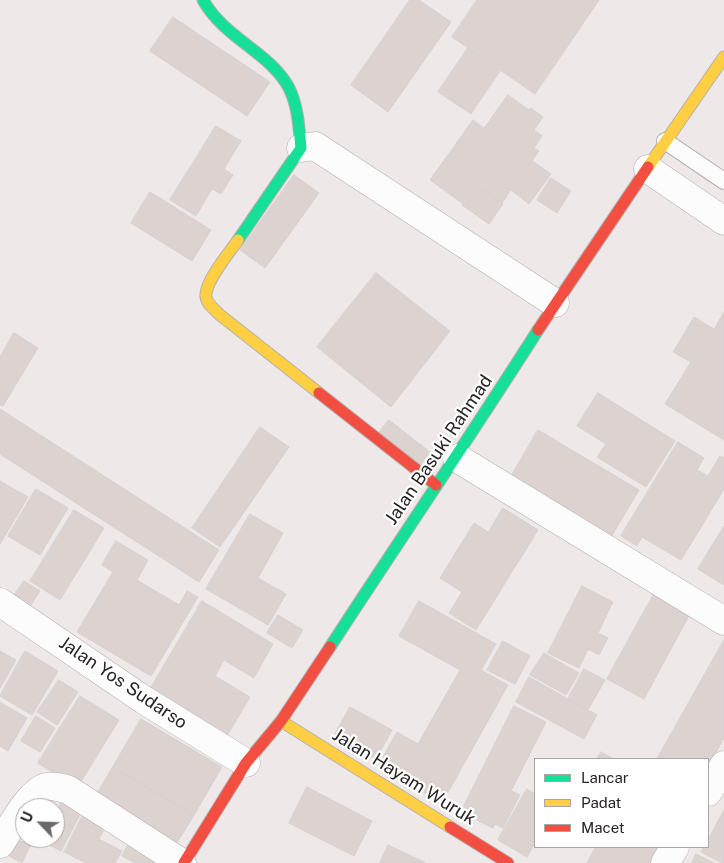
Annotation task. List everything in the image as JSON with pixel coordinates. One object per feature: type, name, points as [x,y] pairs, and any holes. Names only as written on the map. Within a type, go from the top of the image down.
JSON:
[{"type":"main road","points":[[203,0],[213,18],[225,30],[274,69],[286,82],[295,102],[301,148],[210,281],[204,292],[206,300],[220,315],[436,485]]},
{"type":"main road","name":"Jalan Basuki Rahmad","points":[[183,863],[246,763],[281,721],[436,485],[457,458],[555,303],[724,57]]},
{"type":"main road","name":"Jalan Hayam Wuruk","points":[[281,721],[508,863]]},
{"type":"street","points":[[301,148],[315,146],[555,303]]},
{"type":"street","points":[[648,169],[724,220]]},
{"type":"street","points":[[457,458],[724,621]]},
{"type":"street","name":"Jalan Yos Sudarso","points":[[0,602],[144,700],[246,763]]},
{"type":"street","points":[[709,790],[724,765]]},
{"type":"street","points":[[0,844],[27,802],[39,790],[53,786],[66,789],[183,863]]},
{"type":"street","points":[[666,863],[674,848]]},
{"type":"lane","points":[[665,141],[724,181]]},
{"type":"building","points":[[410,0],[419,0],[451,22],[388,112],[351,85]]},
{"type":"building","points":[[477,0],[599,0],[535,94],[452,37]]},
{"type":"building","points":[[173,17],[270,82],[247,116],[150,51]]},
{"type":"building","points":[[468,48],[500,71],[471,114],[438,92]]},
{"type":"building","points":[[508,95],[529,110],[462,203],[430,180],[473,120],[484,128]]},
{"type":"building","points":[[531,108],[543,117],[534,130],[542,136],[534,148],[539,151],[532,161],[551,174],[529,204],[511,190],[502,203],[476,185]]},
{"type":"building","points":[[216,126],[241,141],[224,169],[233,175],[221,194],[212,189],[196,216],[170,200]]},
{"type":"building","points":[[294,175],[319,193],[265,268],[240,250]]},
{"type":"building","points":[[551,178],[571,191],[557,213],[537,200]]},
{"type":"building","points":[[476,185],[503,204],[489,224],[462,205]]},
{"type":"building","points":[[150,192],[211,230],[192,261],[131,223]]},
{"type":"building","points":[[376,273],[450,331],[391,407],[317,347]]},
{"type":"building","points":[[724,312],[724,440],[665,404],[691,362],[673,352],[694,317],[714,329]]},
{"type":"building","points":[[14,333],[38,348],[3,406],[0,405],[0,357]]},
{"type":"building","points":[[598,393],[675,441],[646,487],[597,457],[606,444],[577,426]]},
{"type":"building","points":[[0,409],[219,550],[199,582],[0,454]]},
{"type":"building","points":[[389,420],[430,452],[420,466],[378,434]]},
{"type":"building","points":[[260,427],[289,447],[220,547],[192,528]]},
{"type":"building","points":[[538,430],[639,490],[610,539],[509,480]]},
{"type":"building","points":[[678,442],[704,458],[697,470],[708,476],[720,456],[724,458],[724,489],[681,560],[642,537],[637,546],[621,536]]},
{"type":"building","points":[[0,481],[28,497],[0,544]]},
{"type":"building","points":[[36,489],[68,508],[40,555],[8,536]]},
{"type":"building","points":[[503,508],[538,530],[476,630],[449,613],[462,592],[440,578],[474,523],[488,532]]},
{"type":"building","points":[[74,510],[104,528],[60,600],[30,581]]},
{"type":"building","points":[[250,514],[283,533],[258,578],[286,594],[268,625],[206,589]]},
{"type":"building","points":[[724,526],[724,585],[698,569]]},
{"type":"building","points":[[116,541],[148,560],[137,580],[179,605],[187,591],[198,597],[151,676],[77,632],[113,572],[102,565]]},
{"type":"building","points":[[24,581],[40,591],[29,608],[13,597]]},
{"type":"building","points":[[582,586],[613,602],[598,633],[608,638],[599,655],[588,649],[579,668],[548,653]]},
{"type":"building","points":[[656,590],[692,610],[644,699],[607,679]]},
{"type":"building","points":[[202,601],[273,644],[254,678],[224,660],[215,676],[250,697],[225,739],[148,693]]},
{"type":"building","points":[[419,601],[496,644],[481,670],[508,685],[442,803],[378,766],[397,732],[418,744],[460,670],[399,636]]},
{"type":"building","points":[[278,615],[303,630],[292,648],[267,633]]},
{"type":"building","points":[[724,640],[724,738],[709,765],[709,758],[658,758]]},
{"type":"building","points":[[503,641],[530,656],[515,684],[487,670]]},
{"type":"building","points":[[0,651],[16,660],[0,688]]},
{"type":"building","points":[[25,651],[58,671],[32,715],[0,696]]},
{"type":"building","points":[[544,653],[579,673],[566,695],[530,675]]},
{"type":"building","points":[[584,669],[605,680],[588,710],[568,699]]},
{"type":"building","points":[[529,677],[597,715],[584,739],[516,702]]},
{"type":"building","points":[[59,680],[78,692],[57,725],[37,712]]},
{"type":"building","points":[[80,696],[119,720],[77,788],[38,763]]},
{"type":"building","points":[[0,702],[27,718],[8,751],[0,746]]},
{"type":"building","points":[[514,706],[546,722],[511,791],[520,795],[503,828],[495,824],[493,828],[461,812]]},
{"type":"building","points":[[350,707],[392,730],[376,759],[334,736]]},
{"type":"building","points":[[36,716],[55,728],[40,752],[21,741]]},
{"type":"building","points":[[141,719],[222,767],[194,815],[113,767]]},
{"type":"building","points":[[601,752],[612,758],[598,758]]},
{"type":"building","points":[[113,767],[194,815],[173,849],[93,801]]},
{"type":"building","points":[[307,787],[372,821],[354,856],[289,823]]},
{"type":"building","points":[[527,789],[534,793],[534,845],[527,857],[498,840]]},
{"type":"building","points":[[65,802],[82,811],[65,843]]},
{"type":"building","points":[[86,809],[108,821],[99,839],[122,851],[115,863],[86,863],[64,852]]},
{"type":"building","points":[[724,810],[724,863],[701,852],[703,848],[709,848],[709,838]]},
{"type":"building","points":[[13,837],[15,838],[15,848],[29,848],[22,863],[5,854]]},
{"type":"building","points":[[132,839],[161,863],[135,863],[122,856]]},
{"type":"building","points":[[388,845],[426,863],[380,863]]},
{"type":"building","points":[[595,848],[662,848],[654,863],[587,863]]},
{"type":"building","points":[[696,854],[714,863],[692,863]]},
{"type":"traffic: fast","points":[[203,0],[212,14],[223,25],[260,55],[281,76],[292,95],[298,117],[301,148],[238,240]]},
{"type":"traffic: fast","points":[[330,647],[538,330]]},
{"type":"traffic: slow","points":[[648,167],[724,57]]},
{"type":"traffic: slow","points":[[238,240],[209,283],[206,291],[208,302],[220,315],[319,393]]},
{"type":"traffic: slow","points":[[281,721],[450,827]]},
{"type":"traffic: jam","points":[[538,330],[648,167]]},
{"type":"traffic: jam","points":[[319,393],[436,485]]},
{"type":"traffic: jam","points":[[184,863],[246,763],[281,721],[330,647]]},
{"type":"traffic: jam","points":[[450,827],[508,863]]}]
